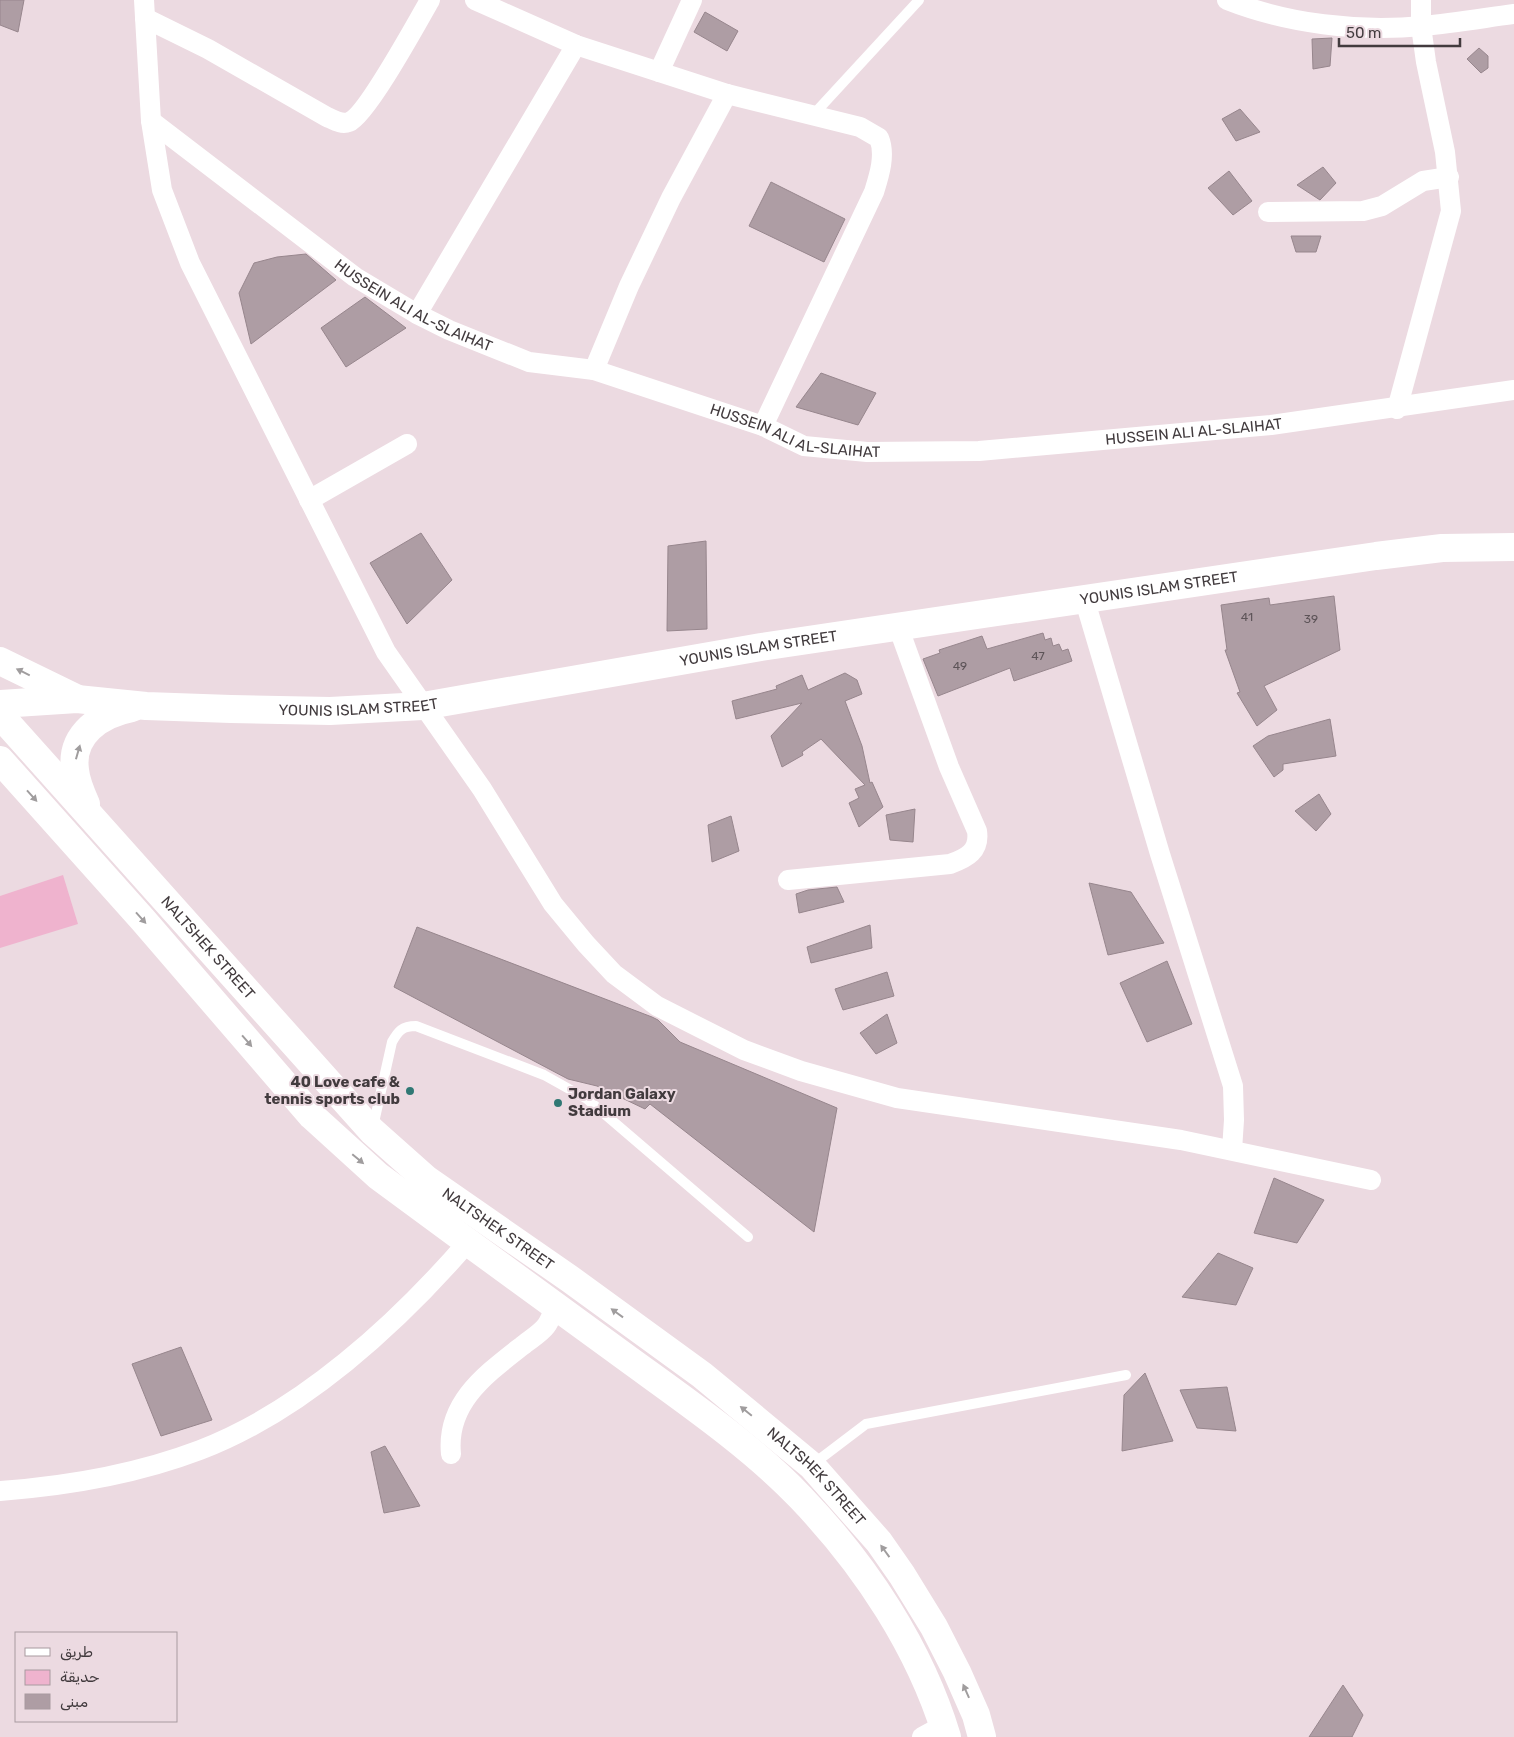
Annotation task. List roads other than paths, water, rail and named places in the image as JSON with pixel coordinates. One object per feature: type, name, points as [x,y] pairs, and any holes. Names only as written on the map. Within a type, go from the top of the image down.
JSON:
[{"type":"main road","name":"YOUNIS ISLAM STREET","points":[[0,704],[77,699],[146,706],[330,710],[423,706],[662,663],[1419,550],[1482,546],[1514,547]]},
{"type":"main road","points":[[0,661],[77,699]]},
{"type":"main road","points":[[90,815],[74,768],[83,735],[102,717],[118,711],[146,706]]},
{"type":"main road","name":"NALTSHEK STREET","points":[[0,716],[372,1130],[426,1179],[570,1279],[702,1375],[812,1466],[878,1542],[902,1575],[934,1627],[957,1672],[976,1715],[982,1737]]},
{"type":"main road","name":"NALTSHEK STREET","points":[[0,760],[143,920],[312,1116],[378,1176],[696,1409],[800,1497],[834,1535],[899,1627],[924,1672],[938,1733]]},
{"type":"street","points":[[144,9],[208,49],[327,117],[345,123],[351,122],[362,109],[396,58],[430,0]]},
{"type":"street","points":[[475,0],[576,45],[728,94],[814,114],[860,127],[876,135],[881,143],[881,163],[877,185],[763,426]]},
{"type":"street","points":[[659,72],[692,0]]},
{"type":"street","points":[[1227,0],[1258,10],[1316,23],[1343,26],[1421,26],[1514,14]]},
{"type":"street","points":[[1397,408],[1449,224],[1451,206],[1449,177],[1430,90],[1421,26],[1421,0]]},
{"type":"street","points":[[144,9],[151,120],[162,190],[190,263],[386,652],[482,789],[553,904],[614,974],[657,1006],[744,1050],[801,1071],[897,1098],[1181,1140],[1371,1180]]},
{"type":"street","points":[[417,314],[576,45]]},
{"type":"street","points":[[594,370],[629,286],[671,198],[728,94]]},
{"type":"street","name":"HUSSEIN ALI AL-SLAIHAT","points":[[151,120],[355,277],[417,314],[449,330],[529,362],[594,370],[763,426],[804,446],[867,452],[939,453],[1271,424],[1397,408],[1514,390]]},
{"type":"street","points":[[1268,212],[1363,211],[1382,206],[1423,181],[1449,177]]},
{"type":"street","points":[[309,500],[407,444]]},
{"type":"street","points":[[1085,601],[1160,854],[1233,1086],[1234,1120],[1232,1150]]},
{"type":"street","points":[[788,880],[950,864],[969,856],[975,849],[978,839],[976,831],[949,766],[899,628]]},
{"type":"street","points":[[0,1491],[52,1487],[133,1470],[200,1450],[242,1431],[283,1408],[323,1380],[426,1290],[468,1242]]},
{"type":"street","points":[[451,1454],[450,1443],[454,1418],[466,1397],[497,1366],[545,1327],[556,1305]]},
{"type":"lane","points":[[814,114],[919,0]]},
{"type":"lane","points":[[372,1130],[392,1042],[398,1031],[405,1026],[416,1026],[544,1075],[587,1099],[748,1237]]},
{"type":"lane","points":[[812,1466],[866,1424],[1126,1375]]},
{"type":"place","name":"40 Love cafe & tennis sports club","points":[[410,1091]]},
{"type":"place","name":"Jordan Galaxy Stadium","points":[[558,1103]]}]
